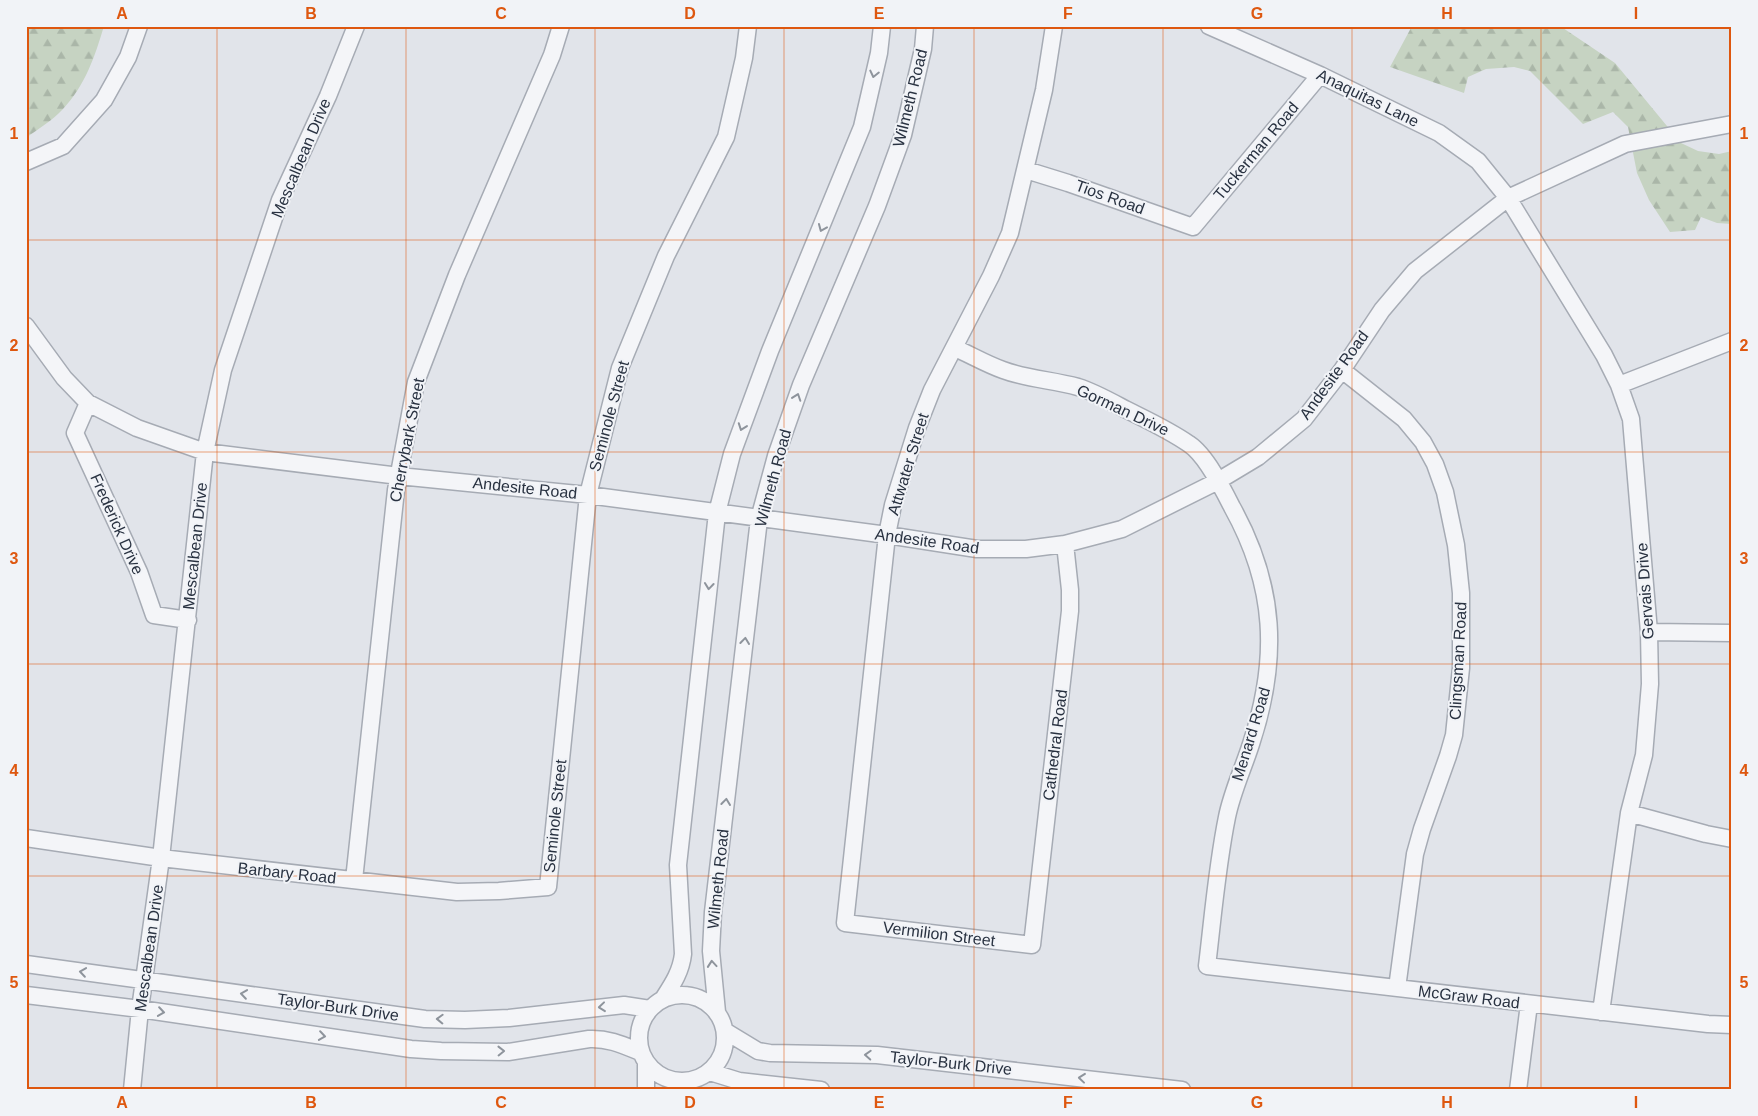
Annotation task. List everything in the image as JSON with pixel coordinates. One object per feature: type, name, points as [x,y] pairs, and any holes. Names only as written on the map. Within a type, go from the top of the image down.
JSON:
[{"type":"street","points":[[26,162],[63,146],[104,100],[128,58],[139,26]]},
{"type":"street","name":"Mescalbean Drive","points":[[132,1090],[140,1009],[161,858],[205,452],[223,370],[280,200],[328,96],[356,26]]},
{"type":"street","name":"Cherrybark Street","points":[[354,880],[399,476],[416,382],[457,275],[552,56],[561,26]]},
{"type":"street","name":"Seminole Street","points":[[548,887],[588,495],[620,368],[666,256],[726,137],[744,58],[748,26]]},
{"type":"street","name":"Wilmeth Road","points":[[656,1004],[677,975],[682,964],[678,865],[717,513],[732,454],[770,351],[862,127],[879,53],[882,26]]},
{"type":"street","name":"Wilmeth Road","points":[[717,1012],[711,951],[713,912],[760,518],[776,456],[801,385],[877,206],[903,135],[923,50],[925,26]]},
{"type":"street","name":"Attwater Street","points":[[845,923],[887,535],[893,505],[917,428],[932,390],[991,276],[1010,233],[1044,90],[1054,26]]},
{"type":"street","name":"Anaquitas Lane","points":[[1209,26],[1320,75],[1439,133],[1478,160],[1508,198]]},
{"type":"street","name":"Tuckerman Road","points":[[1193,227],[1320,75]]},
{"type":"street","name":"Andesite Road","points":[[26,326],[64,378],[88,403],[137,428],[205,452],[399,476],[588,495],[977,549],[1026,549],[1065,544],[1122,529],[1218,480],[1258,457],[1304,419],[1342,370],[1382,310],[1415,272],[1508,198],[1625,144],[1732,124]]},
{"type":"street","name":"Tios Road","points":[[1026,170],[1193,227]]},
{"type":"street","name":"Gervais Drive","points":[[1508,198],[1604,355],[1619,385],[1630,419],[1649,632],[1650,684],[1644,755],[1629,813],[1601,1012]]},
{"type":"street","points":[[1619,385],[1732,340]]},
{"type":"street","name":"Gorman Drive","points":[[955,348],[1003,370],[1078,387],[1123,408],[1170,432],[1192,446],[1218,480]]},
{"type":"street","name":"Clingsman Road","points":[[1342,370],[1404,419],[1423,442],[1435,464],[1445,492],[1456,545],[1461,593],[1461,668],[1454,735],[1415,854],[1397,988]]},
{"type":"street","name":"Frederick Drive","points":[[88,403],[75,434],[139,572],[154,615],[188,620]]},
{"type":"street","name":"Menard Road","points":[[1207,966],[1227,815],[1264,700],[1270,655],[1268,607],[1262,579],[1252,548],[1241,523],[1218,480]]},
{"type":"street","name":"Cathedral Road","points":[[1032,945],[1070,611],[1070,590],[1065,544]]},
{"type":"street","points":[[1649,632],[1732,633]]},
{"type":"street","points":[[1629,813],[1706,834],[1732,839]]},
{"type":"street","name":"Barbary Road","points":[[26,838],[161,858],[457,892],[548,887]]},
{"type":"street","name":"Vermilion Street","points":[[845,923],[1032,945]]},
{"type":"street","name":"Taylor-Burk Drive","points":[[26,964],[425,1019],[509,1018],[624,1004],[656,1004]]},
{"type":"street","name":"McGraw Road","points":[[1207,966],[1529,1004],[1732,1025]]},
{"type":"street","name":"Taylor-Burk Drive","points":[[26,995],[140,1009],[411,1049],[508,1052],[589,1038],[601,1038],[611,1040],[643,1057]]},
{"type":"street","points":[[646,1090],[643,1057],[638,1040],[640,1029],[644,1018],[656,1004],[674,996],[686,995],[698,998],[708,1004],[717,1012],[725,1031],[723,1053],[718,1064],[699,1080]]},
{"type":"street","points":[[1518,1090],[1529,1004]]},
{"type":"street","name":"Taylor-Burk Drive","points":[[725,1031],[758,1051],[770,1053],[878,1055],[1182,1090]]},
{"type":"street","points":[[643,1057],[656,1073],[668,1080],[682,1082],[699,1080],[739,1081],[821,1090]]},
{"type":"green space","points":[[26,26],[104,26],[93,59],[83,81],[71,100],[50,121],[26,138]]},
{"type":"green space","points":[[1412,26],[1560,26],[1615,63],[1681,143],[1698,151],[1719,154],[1732,151],[1732,224],[1717,223],[1701,217],[1695,230],[1670,232],[1649,200],[1637,173],[1628,127],[1613,112],[1583,124],[1530,71],[1514,67],[1486,69],[1468,77],[1464,93],[1390,67]]}]
